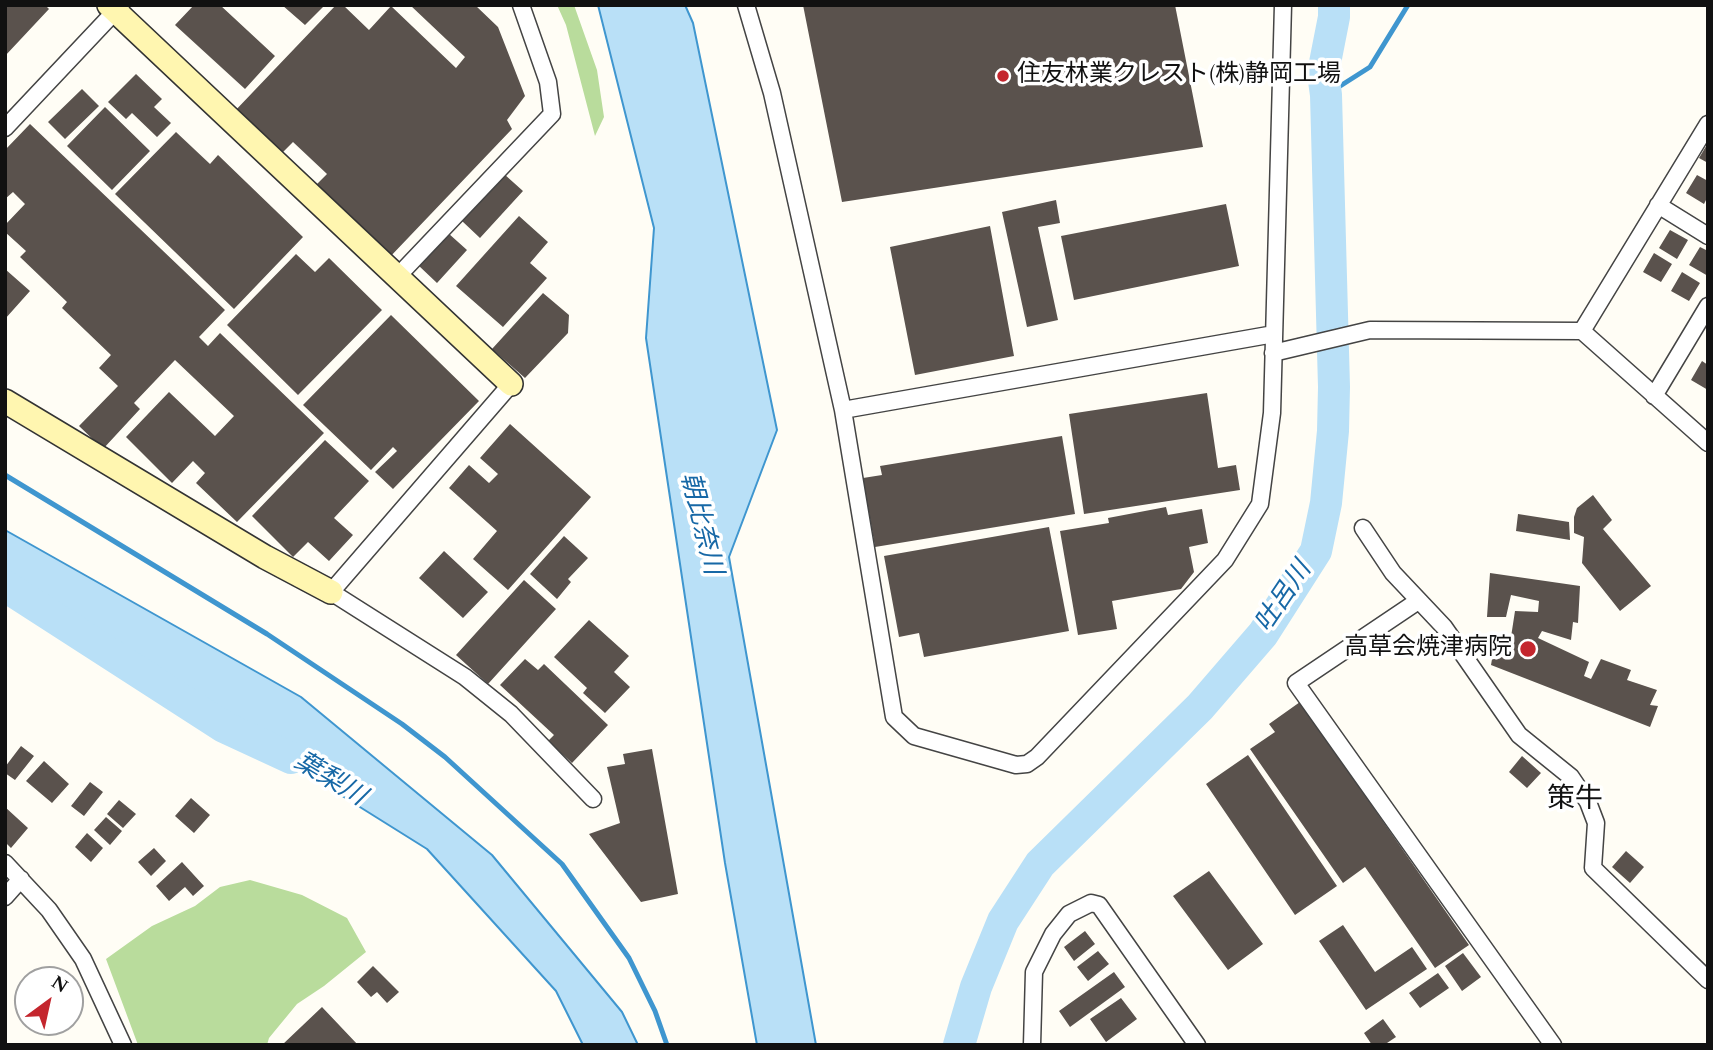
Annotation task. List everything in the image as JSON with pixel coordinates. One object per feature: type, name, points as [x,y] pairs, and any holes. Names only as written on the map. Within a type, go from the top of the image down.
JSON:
[{"type":"street","points":[[397,277],[552,114],[548,82],[521,5]]},
{"type":"street","points":[[746,5],[772,93],[844,410],[894,717],[914,736],[1016,765],[1027,764],[1037,757],[1225,560],[1259,504],[1272,413],[1283,5]]},
{"type":"street","points":[[5,128],[115,7],[510,384],[331,592]]},
{"type":"street","points":[[1583,331],[1708,124]]},
{"type":"street","points":[[1658,205],[1708,236]]},
{"type":"street","points":[[1654,396],[1708,306]]},
{"type":"street","points":[[1273,354],[1370,330],[1583,331],[1708,443]]},
{"type":"street","points":[[844,410],[1274,334]]},
{"type":"street","points":[[5,401],[265,557],[331,592],[465,677],[511,714],[593,799]]},
{"type":"street","points":[[1363,528],[1393,573],[1444,626],[1519,735],[1571,777],[1596,823],[1593,868],[1708,980]]},
{"type":"street","points":[[1418,601],[1296,683],[1553,1045]]},
{"type":"street","points":[[5,863],[49,910],[83,959],[122,1045]]},
{"type":"street","points":[[5,897],[21,879]]},
{"type":"street","points":[[1032,1045],[1034,972],[1053,934],[1069,914],[1091,903],[1099,905],[1197,1045]]},
{"type":"green space","points":[[557,5],[574,5],[597,70],[604,117],[595,136],[566,25]]},
{"type":"green space","points":[[250,880],[302,895],[347,918],[366,952],[297,1004],[269,1038],[267,1045],[138,1045],[106,959],[152,926],[195,906],[220,887]]},
{"type":"water","name":"朝比奈川","points":[[598,5],[685,5],[693,23],[777,430],[729,557],[816,1045],[757,1045],[725,863],[646,338],[654,228]]},
{"type":"water","points":[[5,530],[301,697],[492,855],[622,1012],[638,1045],[583,1045],[556,991],[427,849],[5,585]]},
{"type":"building","points":[[5,5],[45,5],[49,9],[5,56]]},
{"type":"building","points":[[194,5],[220,5],[275,56],[245,89],[175,25]]},
{"type":"building","points":[[282,5],[325,5],[305,25]]},
{"type":"building","points":[[336,5],[343,5],[369,30],[391,6],[456,68],[465,57],[410,5],[475,5],[498,27],[525,96],[507,120],[512,129],[388,259],[313,188],[327,174],[293,142],[278,157],[232,114]]},
{"type":"building","name":"住友林業クレスト(株)静岡工場","points":[[803,5],[1175,5],[1203,147],[842,202]]},
{"type":"building","points":[[136,74],[162,99],[154,107],[171,123],[157,137],[132,113],[126,119],[108,102]]},
{"type":"building","points":[[82,89],[99,106],[65,139],[48,122]]},
{"type":"building","points":[[105,107],[150,151],[112,190],[67,146]]},
{"type":"building","points":[[30,124],[225,310],[199,337],[208,346],[220,333],[324,433],[237,522],[196,483],[205,473],[193,461],[172,483],[126,437],[169,392],[215,436],[234,416],[175,360],[134,403],[140,409],[103,449],[79,426],[118,386],[99,368],[111,355],[62,308],[67,302],[20,257],[26,251],[5,232],[5,225],[25,204],[13,192],[5,199],[5,150]]},
{"type":"building","points":[[176,132],[210,164],[218,155],[303,237],[234,309],[115,194]]},
{"type":"building","points":[[1708,143],[1708,163],[1699,158]]},
{"type":"building","points":[[504,174],[523,191],[480,238],[462,221]]},
{"type":"building","points":[[1697,175],[1708,181],[1708,196],[1704,204],[1686,193]]},
{"type":"building","points":[[1056,200],[1060,223],[1038,227],[1058,320],[1027,327],[1002,212]]},
{"type":"building","points":[[1226,204],[1239,266],[1074,300],[1061,236]]},
{"type":"building","points":[[519,216],[548,242],[530,263],[547,278],[503,327],[456,286]]},
{"type":"building","points":[[990,226],[1014,356],[915,375],[890,247]]},
{"type":"building","points":[[1670,230],[1688,240],[1677,259],[1659,248]]},
{"type":"building","points":[[448,233],[467,250],[437,283],[418,265]]},
{"type":"building","points":[[1700,247],[1708,251],[1708,276],[1689,265]]},
{"type":"building","points":[[1654,253],[1672,264],[1661,282],[1643,272]]},
{"type":"building","points":[[296,254],[315,272],[329,258],[382,310],[298,395],[227,325]]},
{"type":"building","points":[[5,269],[30,291],[5,319]]},
{"type":"building","points":[[1682,272],[1700,283],[1689,301],[1671,291]]},
{"type":"building","points":[[543,293],[569,315],[568,333],[525,378],[492,349]]},
{"type":"building","points":[[391,315],[479,401],[393,489],[375,472],[397,451],[393,447],[371,470],[303,405]]},
{"type":"building","points":[[1702,361],[1708,365],[1708,390],[1691,380]]},
{"type":"building","points":[[1207,393],[1218,468],[1236,465],[1240,490],[1084,514],[1069,414]]},
{"type":"building","points":[[510,424],[591,497],[508,590],[473,559],[497,531],[449,488],[469,465],[489,483],[498,474],[480,458]]},
{"type":"building","points":[[1062,436],[1075,514],[875,547],[863,478],[882,475],[880,466]]},
{"type":"building","points":[[325,440],[369,481],[334,518],[353,535],[329,561],[308,542],[293,557],[252,516]]},
{"type":"building","points":[[1593,495],[1612,520],[1603,529],[1651,586],[1620,611],[1582,563],[1584,537],[1574,533],[1577,508]]},
{"type":"building","points":[[1166,507],[1168,515],[1202,509],[1208,543],[1189,547],[1194,572],[1181,589],[1112,601],[1117,629],[1078,635],[1060,531],[1109,523],[1108,518]]},
{"type":"building","points":[[1518,514],[1569,522],[1570,540],[1516,531]]},
{"type":"building","points":[[1049,527],[1069,631],[924,657],[919,633],[899,637],[884,556]]},
{"type":"building","points":[[564,536],[588,558],[568,579],[571,582],[557,599],[530,574]]},
{"type":"building","points":[[444,551],[488,592],[463,618],[419,578]]},
{"type":"building","name":"高草会焼津病院","points":[[1490,573],[1580,586],[1578,623],[1573,622],[1571,640],[1542,631],[1538,638],[1589,662],[1584,676],[1591,679],[1601,659],[1631,670],[1627,680],[1657,690],[1650,705],[1658,706],[1650,727],[1491,665],[1496,636],[1511,637],[1515,611],[1538,612],[1539,601],[1511,595],[1506,617],[1487,617]]},
{"type":"building","points":[[524,580],[556,609],[488,684],[456,655]]},
{"type":"building","points":[[589,620],[629,656],[614,672],[630,687],[605,713],[583,693],[587,688],[554,657]]},
{"type":"building","points":[[525,659],[538,670],[544,664],[608,725],[572,763],[548,741],[554,735],[500,685]]},
{"type":"building","points":[[1300,702],[1469,945],[1435,968],[1365,867],[1343,883],[1250,749],[1275,732],[1269,724]]},
{"type":"building","points":[[21,746],[34,756],[15,780],[5,773],[5,767]]},
{"type":"building","points":[[652,749],[678,894],[641,902],[589,834],[620,823],[607,767],[625,764],[623,754]]},
{"type":"building","points":[[1248,755],[1337,886],[1295,915],[1206,784]]},
{"type":"building","points":[[1522,756],[1541,773],[1527,788],[1509,772]]},
{"type":"building","points":[[44,761],[69,784],[52,803],[26,781]]},
{"type":"building","points":[[90,782],[103,792],[84,816],[71,806]]},
{"type":"building","points":[[191,798],[210,815],[194,833],[175,816]]},
{"type":"building","points":[[119,800],[136,814],[123,828],[107,814]]},
{"type":"building","points":[[5,807],[28,828],[11,848],[5,842]]},
{"type":"building","points":[[106,817],[122,831],[110,845],[94,830]]},
{"type":"building","points":[[87,833],[103,848],[91,862],[75,847]]},
{"type":"building","points":[[154,848],[166,861],[151,876],[138,862]]},
{"type":"building","points":[[1626,851],[1644,867],[1630,883],[1612,867]]},
{"type":"building","points":[[182,862],[204,886],[193,896],[185,887],[169,901],[156,886]]},
{"type":"building","points":[[1209,871],[1263,944],[1228,970],[1173,896]]},
{"type":"building","points":[[1343,925],[1375,972],[1412,947],[1427,969],[1366,1010],[1319,941]]},
{"type":"building","points":[[1085,931],[1095,944],[1074,961],[1064,947]]},
{"type":"building","points":[[1098,951],[1109,964],[1088,981],[1077,967]]},
{"type":"building","points":[[1463,953],[1481,977],[1462,991],[1445,966]]},
{"type":"building","points":[[373,966],[399,992],[387,1003],[377,992],[371,997],[357,982]]},
{"type":"building","points":[[1114,972],[1125,987],[1070,1027],[1059,1011]]},
{"type":"building","points":[[1438,973],[1449,988],[1420,1008],[1409,993]]},
{"type":"building","points":[[1121,998],[1137,1019],[1106,1042],[1090,1019]]},
{"type":"building","points":[[322,1007],[358,1045],[282,1045]]},
{"type":"building","points":[[1383,1019],[1396,1037],[1384,1045],[1372,1045],[1364,1033]]},
{"type":"waterway","name":"吐呂川","points":[[959,1045],[976,987],[1003,921],[1040,864],[1200,707],[1263,634],[1316,551],[1326,503],[1333,431],[1326,95],[1323,73],[1334,5]]},
{"type":"waterway","points":[[1334,17],[1343,5]]},
{"type":"waterway","points":[[1326,95],[1370,67],[1408,5]]},
{"type":"waterway","points":[[5,475],[267,634],[402,724],[445,757],[562,864],[629,958],[655,1011],[667,1045]]},
{"type":"waterway","name":"葉梨川","points":[[5,586],[224,727],[291,758]]},
{"type":"place","name":"住友林業クレスト(株)静岡工場","points":[[1003,76]]},
{"type":"place","name":"高草会焼津病院","points":[[1528,649]]},
{"type":"district","name":"策牛","points":[[1575,802]]}]
